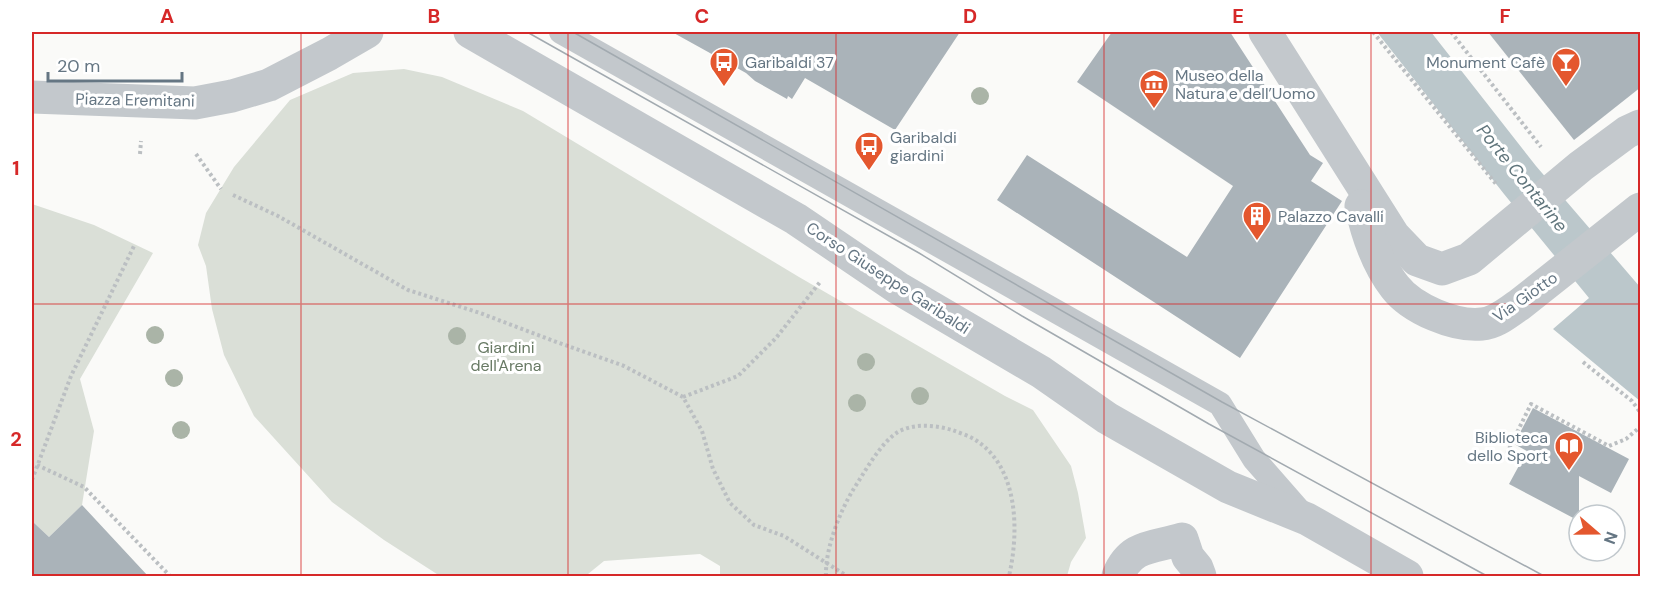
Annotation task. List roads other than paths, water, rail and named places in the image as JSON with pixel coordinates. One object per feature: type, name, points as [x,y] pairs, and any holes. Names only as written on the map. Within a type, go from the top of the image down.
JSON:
[{"type":"street","name":"Piazza Eremitani","points":[[32,97],[204,102],[269,85],[367,32]]},
{"type":"street","name":"Corso Giuseppe Garibaldi","points":[[470,32],[796,219],[898,288],[1041,372],[1107,418],[1228,487],[1307,519],[1407,576]]},
{"type":"street","points":[[1265,32],[1394,236],[1417,260],[1442,269],[1469,259],[1572,174],[1628,132],[1641,126]]},
{"type":"street","name":"Via Giotto","points":[[1354,175],[1364,219],[1379,261],[1396,289],[1423,310],[1453,322],[1483,324],[1500,318],[1629,219]]},
{"type":"street","points":[[1118,576],[1124,562],[1135,552],[1148,546],[1163,545],[1182,539],[1188,557],[1200,576]]},
{"type":"lane","name":"Corso Giuseppe Garibaldi","points":[[561,32],[1220,404],[1254,459],[1307,519]]},
{"type":"water","name":"Porte Contarine","points":[[1377,32],[1431,32],[1536,166],[1640,287],[1640,401],[1553,329],[1589,298]]},
{"type":"tram line","points":[[527,32],[919,253],[1022,316],[1209,424],[1487,576]]},
{"type":"tram line","points":[[573,32],[1222,402],[1544,576]]},
{"type":"place","name":"Garibaldi 37","points":[[724,88]]},
{"type":"place","name":"Monument Cafè","points":[[1566,88]]},
{"type":"place","name":"Museo della Natura e dell’Uomo","points":[[1154,110]]},
{"type":"place","name":"Garibaldi giardini","points":[[869,172]]},
{"type":"place","name":"Palazzo Cavalli","points":[[1257,242]]},
{"type":"place","name":"Biblioteca dello Sport","points":[[1569,472]]},
{"type":"park label","name":"Giardini dell'Arena","points":[[506,356]]}]
